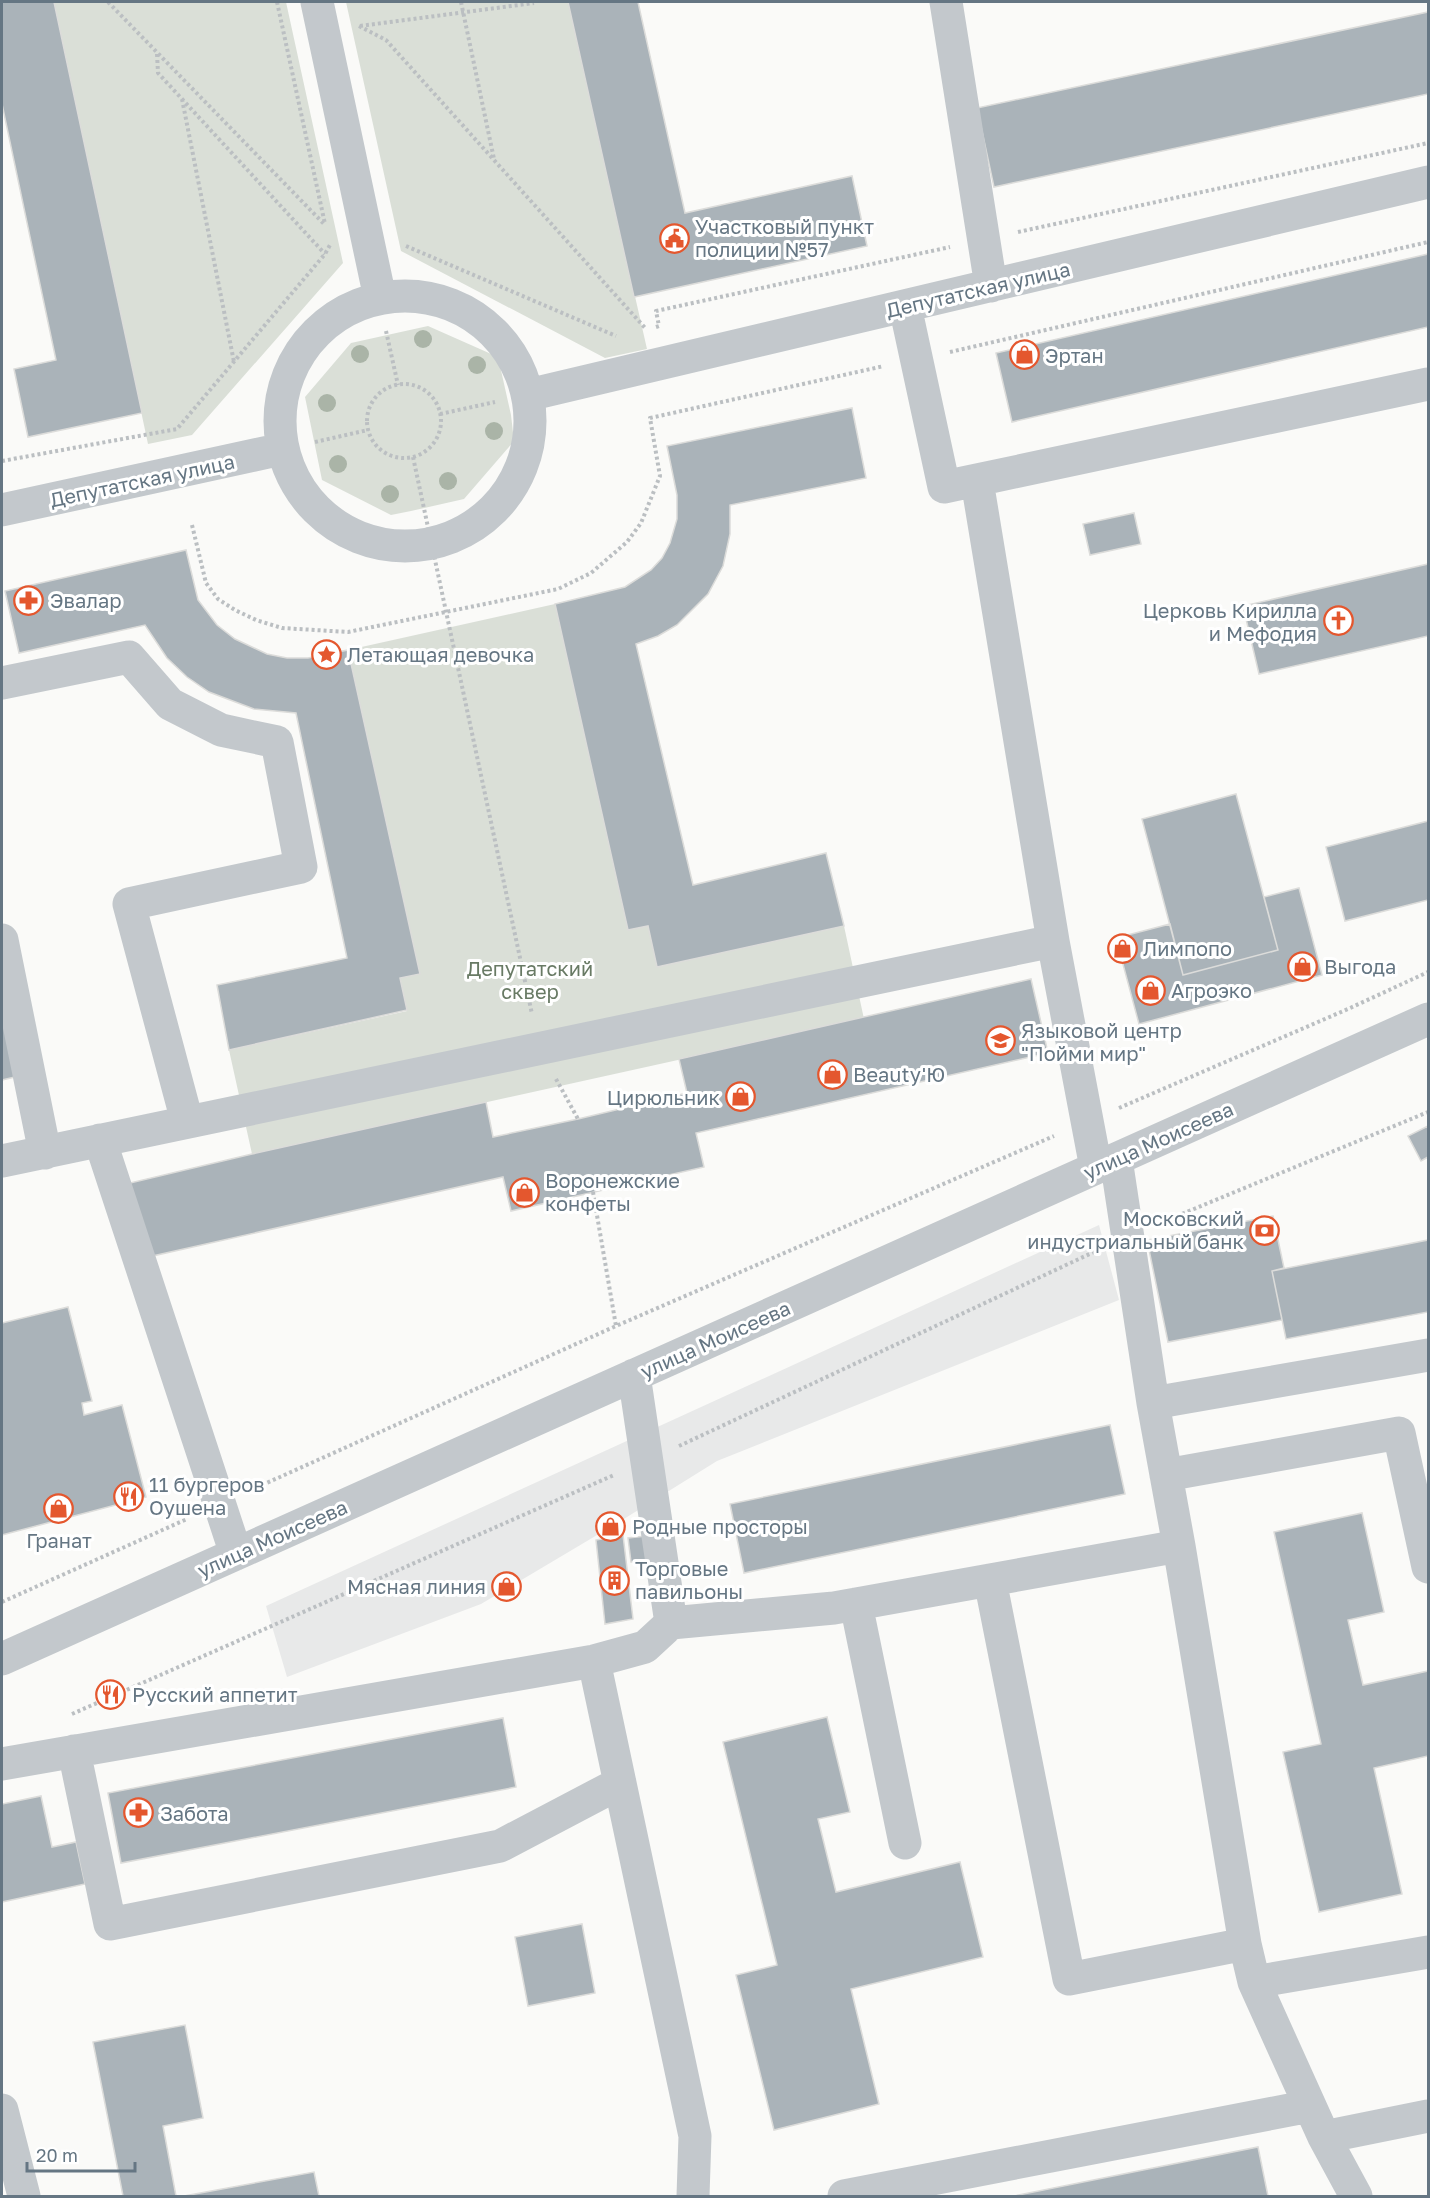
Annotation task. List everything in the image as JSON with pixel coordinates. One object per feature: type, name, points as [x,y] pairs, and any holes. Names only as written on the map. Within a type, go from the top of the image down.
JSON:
[{"type":"street","points":[[317,2],[380,298]]},
{"type":"street","points":[[946,2],[990,286]]},
{"type":"street","name":"Депутатская улица","points":[[513,398],[1428,182]]},
{"type":"street","points":[[418,296],[456,307],[489,328],[514,358],[513,398],[530,434],[520,471],[499,504],[469,529],[432,544],[395,546],[357,537],[324,517],[299,489],[282,449],[279,413],[288,373],[309,339],[341,313],[380,298],[418,296]]},
{"type":"street","points":[[906,306],[944,488],[1428,384]]},
{"type":"street","name":"Депутатская улица","points":[[2,510],[282,449]]},
{"type":"street","points":[[977,481],[1053,941],[1088,1122],[1106,1164],[1128,1236],[1153,1403],[1245,1944],[1254,1982],[1324,2137],[1356,2196]]},
{"type":"street","points":[[2,682],[129,657],[170,704],[220,730],[277,742],[301,867],[129,904],[187,1121]]},
{"type":"street","points":[[2,940],[45,1153]]},
{"type":"street","points":[[2,1161],[1053,941]]},
{"type":"street","name":"улица Моисеева","points":[[2,1659],[1428,1019]]},
{"type":"street","points":[[100,1140],[236,1554]]},
{"type":"street","points":[[1153,1403],[1428,1355]]},
{"type":"street","points":[[634,1375],[671,1623]]},
{"type":"street","points":[[1166,1475],[1399,1433],[1428,1567]]},
{"type":"street","points":[[2,1764],[594,1661],[645,1647],[671,1623],[834,1608],[1179,1546]]},
{"type":"street","points":[[990,1580],[1069,1979],[1245,1944]]},
{"type":"street","points":[[856,1604],[905,1843]]},
{"type":"street","points":[[594,1661],[695,2136],[693,2196]]},
{"type":"street","points":[[74,1751],[110,1924],[500,1846],[620,1783]]},
{"type":"street","points":[[1254,1982],[1428,1952]]},
{"type":"street","points":[[844,2196],[1310,2106]]},
{"type":"street","points":[[2,2110],[24,2196]]},
{"type":"street","points":[[1324,2137],[1428,2116]]},
{"type":"path","points":[[108,2],[326,225],[277,2]]},
{"type":"path","points":[[461,2],[494,161]]},
{"type":"path","points":[[359,26],[534,3]]},
{"type":"path","points":[[357,18],[362,38]]},
{"type":"path","points":[[359,26],[386,40],[646,329]]},
{"type":"path","points":[[157,53],[158,73],[325,254]]},
{"type":"path","points":[[182,99],[234,362]]},
{"type":"path","points":[[635,332],[659,326],[656,311],[1428,143]]},
{"type":"path","points":[[404,235],[406,247],[614,336],[625,334]]},
{"type":"path","points":[[2,460],[177,429],[330,248],[328,236]]},
{"type":"path","points":[[192,525],[206,583],[218,598],[235,610],[256,620],[282,628],[348,632],[558,589],[591,573],[627,542],[641,523],[660,476],[650,417],[917,359],[1428,242]]},
{"type":"path","points":[[387,335],[398,385]]},
{"type":"path","points":[[398,385],[409,385],[429,395],[440,414],[438,436],[423,452],[413,457],[402,458],[380,450],[368,430],[369,410],[373,401],[380,393],[398,385]]},
{"type":"path","points":[[440,414],[513,398]]},
{"type":"path","points":[[315,442],[368,430]]},
{"type":"path","points":[[413,457],[524,981]]},
{"type":"path","points":[[2,1602],[616,1326],[1348,1009],[1428,972]]},
{"type":"path","points":[[67,1716],[647,1461],[1128,1236],[1428,1112]]},
{"type":"path","points":[[593,1192],[616,1326]]},
{"type":"shaded area","points":[[1099,1225],[1119,1300],[717,1461],[481,1604],[287,1677],[266,1606]]},
{"type":"green space","points":[[54,2],[286,2],[343,263],[192,435],[148,444]]},
{"type":"green space","points":[[346,2],[568,2],[647,349],[605,358],[401,251]]},
{"type":"green space","points":[[428,326],[498,357],[511,415],[514,441],[464,499],[391,515],[322,480],[305,397],[351,343]]},
{"type":"green space","name":"Депутатский сквер","points":[[555,604],[628,930],[648,926],[657,967],[844,926],[864,1019],[252,1154],[229,1050],[407,1011],[400,978],[420,974],[348,650]]},
{"type":"building","points":[[2,2],[54,2],[142,413],[28,437],[14,369],[56,360],[2,104]]},
{"type":"building","points":[[568,2],[638,2],[685,213],[852,176],[867,246],[634,297]]},
{"type":"building","points":[[1428,12],[1428,94],[994,187],[977,108]]},
{"type":"building","points":[[1428,254],[1428,327],[1012,422],[996,353]]},
{"type":"building","points":[[852,408],[866,478],[730,505],[730,534],[723,566],[708,594],[677,625],[658,636],[636,644],[693,885],[826,853],[844,926],[657,967],[648,926],[628,930],[555,604],[625,587],[651,570],[662,558],[670,543],[677,519],[677,495],[667,446]]},
{"type":"building","points":[[1134,513],[1141,544],[1090,555],[1083,524]]},
{"type":"building","points":[[186,550],[198,600],[217,625],[235,639],[267,654],[287,658],[308,658],[348,650],[420,974],[400,978],[407,1010],[229,1050],[217,985],[347,958],[296,713],[254,709],[209,692],[187,677],[167,658],[145,625],[19,653],[5,591]]},
{"type":"building","name":"Церковь Кирилла и Мефодия","points":[[1428,564],[1428,636],[1259,674],[1243,606]]},
{"type":"building","points":[[1236,794],[1278,950],[1183,975],[1142,819]]},
{"type":"building","points":[[1428,821],[1428,900],[1345,921],[1326,847]]},
{"type":"building","points":[[1299,888],[1322,975],[1139,1024],[1116,938],[1170,924],[1183,975],[1278,950],[1264,897]]},
{"type":"building","points":[[1031,979],[1048,1053],[696,1133],[704,1167],[511,1211],[503,1177],[148,1257],[130,1183],[486,1102],[493,1137],[578,1119],[687,1093],[679,1059]]},
{"type":"building","points":[[2,1003],[32,1073],[2,1080]]},
{"type":"building","points":[[1428,1126],[1428,1157],[1421,1161],[1408,1136]]},
{"type":"building","points":[[1273,1216],[1284,1268],[1272,1271],[1282,1320],[1168,1342],[1147,1240]]},
{"type":"building","points":[[1428,1240],[1428,1312],[1286,1339],[1272,1271]]},
{"type":"building","points":[[68,1307],[92,1401],[82,1403],[84,1415],[122,1405],[146,1497],[2,1535],[2,1323]]},
{"type":"building","points":[[1110,1425],[1125,1494],[744,1573],[730,1504]]},
{"type":"building","points":[[1362,1513],[1384,1612],[1348,1620],[1363,1685],[1428,1671],[1428,1756],[1374,1768],[1402,1894],[1319,1912],[1283,1752],[1321,1744],[1274,1532]]},
{"type":"building","name":"Торговые павильоны","points":[[623,1535],[633,1619],[605,1624],[596,1540]]},
{"type":"building","points":[[646,1536],[648,1561],[631,1562],[628,1538]]},
{"type":"building","points":[[827,1717],[850,1812],[818,1819],[836,1892],[960,1862],[983,1957],[851,1989],[879,2104],[774,2130],[736,1975],[777,1965],[723,1742]]},
{"type":"building","points":[[503,1718],[516,1787],[121,1863],[108,1793]]},
{"type":"building","points":[[41,1796],[52,1847],[76,1842],[85,1884],[2,1902],[2,1804]]},
{"type":"building","points":[[582,1924],[595,1993],[528,2006],[515,1937]]},
{"type":"building","points":[[185,2025],[203,2118],[163,2126],[176,2196],[123,2196],[93,2042]]},
{"type":"building","points":[[1258,2147],[1268,2196],[1014,2196]]},
{"type":"building","points":[[314,2172],[319,2196],[184,2196]]},
{"type":"place","name":"Участковый пункт полиции №57","points":[[674,238]]},
{"type":"place","name":"Эртан","points":[[1024,355]]},
{"type":"place","name":"Эвалар","points":[[29,600]]},
{"type":"place","name":"Церковь Кирилла и Мефодия","points":[[1338,621]]},
{"type":"place","name":"Летающая девочка","points":[[326,654]]},
{"type":"place","name":"Лимпопо","points":[[1122,948]]},
{"type":"place","name":"Выгода","points":[[1303,966]]},
{"type":"place","name":"Агроэко","points":[[1150,990]]},
{"type":"place","name":"Языковой центр \"Пойми мир\"","points":[[1000,1041]]},
{"type":"place","name":"Beauty'Ю","points":[[832,1074]]},
{"type":"place","name":"Цирюльник","points":[[741,1097]]},
{"type":"place","name":"Воронежские конфеты","points":[[524,1192]]},
{"type":"place","name":"Московский индустриальный банк","points":[[1265,1230]]},
{"type":"place","name":"11 бургеров Оушена","points":[[128,1496]]},
{"type":"place","name":"Гранат","points":[[59,1509]]},
{"type":"place","name":"Родные просторы","points":[[611,1526]]},
{"type":"place","name":"Торговые павильоны","points":[[614,1580]]},
{"type":"place","name":"Мясная линия","points":[[507,1586]]},
{"type":"place","name":"Русский аппетит","points":[[111,1694]]},
{"type":"place","name":"Забота","points":[[139,1813]]}]
